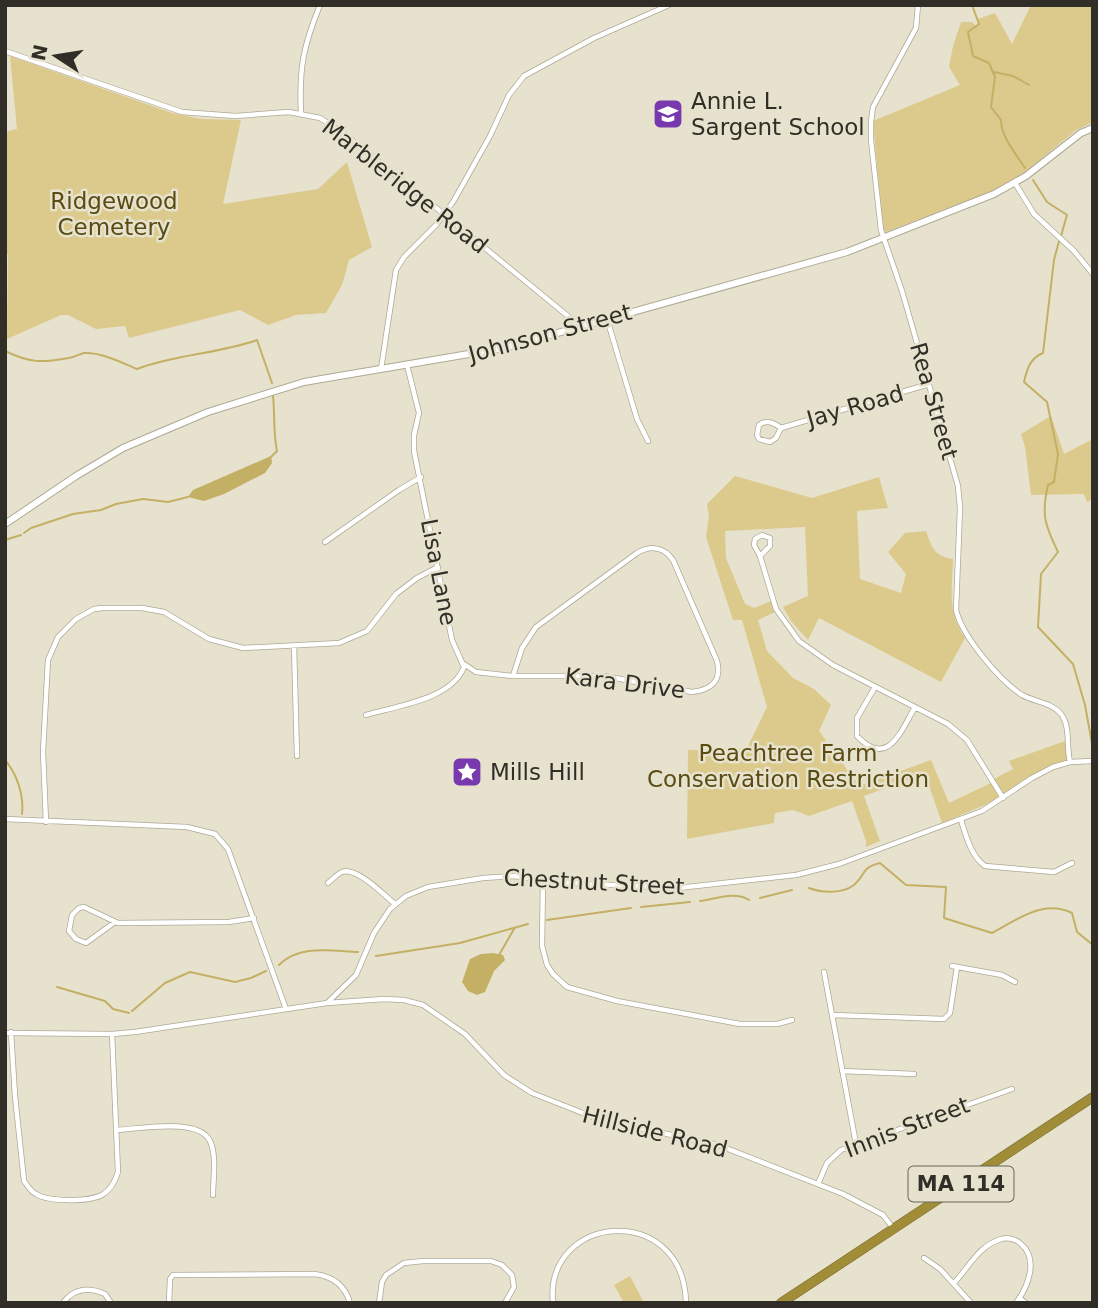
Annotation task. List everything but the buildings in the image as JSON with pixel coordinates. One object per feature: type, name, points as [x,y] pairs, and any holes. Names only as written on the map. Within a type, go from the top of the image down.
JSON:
[{"type":"highway","name":"MA 114","points":[[781,1303],[1093,1097]]},
{"type":"street","points":[[301,113],[300,69],[320,5]]},
{"type":"street","points":[[381,369],[396,270],[404,257],[444,214],[472,168],[509,95],[524,76],[594,38],[669,5]]},
{"type":"street","name":"Rea Street","points":[[918,5],[916,29],[877,99],[871,117],[871,140],[883,238],[902,290],[953,466],[959,498],[956,605],[958,620],[1002,677],[1023,695],[1046,703],[1061,714],[1066,724],[1070,762]]},
{"type":"street","name":"Marbleridge Road","points":[[5,51],[182,112],[227,116],[301,113],[329,122],[580,327]]},
{"type":"street","name":"Johnson Street","points":[[5,524],[76,476],[148,436],[284,386],[490,351],[837,255],[974,203],[1015,183],[1081,133],[1093,128]]},
{"type":"street","points":[[1015,183],[1034,214],[1083,260],[1093,274]]},
{"type":"street","points":[[607,319],[637,419],[648,442]]},
{"type":"street","name":"Lisa Lane","points":[[407,365],[419,412],[413,441],[452,640],[464,664]]},
{"type":"street","name":"Jay Road","points":[[781,428],[776,438],[770,442],[757,435],[759,425],[763,422],[781,428],[929,384]]},
{"type":"street","points":[[325,542],[421,477]]},
{"type":"street","points":[[760,556],[770,546],[770,538],[762,535],[755,539],[754,545],[760,556],[776,610],[799,641],[833,665],[948,724],[967,740],[1003,798]]},
{"type":"street","name":"Kara Drive","points":[[464,664],[476,672],[513,676],[604,676],[692,692],[704,691],[712,686],[719,673],[717,661],[673,560],[668,553],[649,548],[608,573],[536,627],[522,648],[513,676]]},
{"type":"street","points":[[46,822],[43,752],[48,660],[58,637],[76,619],[93,609],[142,608],[164,612],[209,639],[227,645],[253,649],[339,643],[362,635],[374,624],[396,594],[438,567]]},
{"type":"street","points":[[293,646],[297,756]]},
{"type":"street","points":[[366,715],[410,703],[449,688],[458,679],[464,664]]},
{"type":"street","points":[[875,687],[857,718],[857,736],[865,744],[875,749],[894,744],[915,707]]},
{"type":"street","name":"Chestnut Street","points":[[327,1003],[359,971],[378,926],[395,904],[414,892],[447,883],[503,876],[570,883],[678,888],[784,877],[839,864],[961,820],[982,811],[1032,778],[1070,762],[1093,761]]},
{"type":"street","points":[[5,819],[187,827],[215,834],[228,849],[286,1009]]},
{"type":"street","points":[[961,820],[971,847],[985,866],[1054,872],[1072,863]]},
{"type":"street","points":[[328,883],[342,872],[351,872],[363,878],[395,904]]},
{"type":"street","points":[[543,879],[542,946],[552,975],[567,987],[617,1001],[740,1024],[769,1024],[792,1020]]},
{"type":"street","points":[[115,922],[86,943],[76,939],[69,931],[72,915],[82,908],[90,909],[115,922],[229,922],[254,918]]},
{"type":"street","points":[[832,1015],[944,1019],[950,1013],[955,967],[1002,975],[1016,982]]},
{"type":"street","points":[[824,972],[856,1144]]},
{"type":"street","points":[[346,985],[350,1001]]},
{"type":"street","name":"Hillside Road","points":[[327,1003],[394,999],[423,1005],[465,1034],[504,1075],[552,1102],[615,1124],[706,1141],[872,1208],[883,1215],[893,1229]]},
{"type":"street","points":[[112,1034],[118,1172],[114,1183],[106,1192],[92,1198],[47,1198],[32,1192],[22,1174],[8,1033],[112,1034],[327,1003]]},
{"type":"street","points":[[842,1071],[914,1074]]},
{"type":"street","name":"Innis Street","points":[[818,1184],[830,1158],[841,1150],[1012,1089]]},
{"type":"street","points":[[117,1130],[186,1126],[201,1131],[209,1139],[212,1149],[213,1195]]},
{"type":"street","points":[[552,1303],[555,1275],[567,1254],[588,1237],[612,1230],[638,1233],[670,1254],[684,1278],[686,1303]]},
{"type":"street","points":[[954,1283],[970,1260],[984,1248],[1002,1239],[1014,1240],[1024,1247],[1031,1259],[1029,1274],[1018,1300],[1026,1303]]},
{"type":"street","points":[[924,1258],[940,1269],[971,1303]]},
{"type":"street","points":[[379,1303],[382,1282],[386,1275],[404,1263],[476,1259],[498,1263],[512,1275],[514,1287],[505,1303]]},
{"type":"street","points":[[169,1303],[170,1279],[173,1275],[314,1274],[333,1279],[346,1292],[350,1303]]},
{"type":"street","points":[[63,1303],[75,1292],[92,1289],[105,1294],[111,1303]]},
{"type":"green space","points":[[1031,5],[1093,5],[1093,122],[1075,131],[1019,177],[992,191],[886,232],[883,228],[873,121],[960,85],[949,67],[961,22],[972,22],[977,27],[978,19],[995,13],[1012,44]]},
{"type":"green space","name":"Ridgewood Cemetery","points":[[10,56],[172,113],[201,119],[241,120],[223,204],[318,189],[347,162],[372,247],[349,260],[342,285],[326,313],[296,315],[268,325],[240,310],[129,338],[125,326],[96,329],[68,315],[61,315],[7,339],[5,132],[17,129]]},
{"type":"green space","points":[[1051,416],[1064,454],[1093,439],[1093,499],[1087,502],[1084,494],[1031,495],[1021,434]]},
{"type":"green space","name":"Peachtree Farm Conservation Restriction","points":[[735,476],[812,498],[879,477],[888,508],[857,511],[860,579],[901,593],[906,574],[888,552],[905,533],[926,531],[935,550],[942,556],[953,559],[953,610],[965,638],[941,682],[819,618],[808,640],[791,621],[783,607],[808,596],[805,527],[725,531],[726,558],[745,604],[754,608],[771,601],[775,612],[758,620],[767,651],[793,678],[814,689],[831,705],[819,731],[859,786],[931,760],[949,803],[991,783],[1001,798],[942,823],[925,774],[864,796],[880,841],[866,847],[852,801],[809,816],[793,810],[775,813],[774,823],[687,839],[688,750],[747,748],[767,707],[742,620],[733,620],[706,537],[709,516],[707,504]]},
{"type":"green space","name":"Peachtree Farm Conservation Restriction","points":[[1068,740],[1070,762],[1053,768],[1003,798],[992,780],[1013,769],[1009,761]]},
{"type":"green space","points":[[630,1276],[643,1301],[624,1303],[614,1285]]},
{"type":"shaded area","points":[[271,456],[272,463],[265,473],[224,494],[204,501],[188,497],[193,490]]},
{"type":"shaded area","points":[[493,953],[503,955],[505,960],[494,971],[485,992],[477,995],[468,991],[462,982],[470,959]]},
{"type":"waterway","points":[[972,5],[979,24],[968,32],[973,56],[989,63],[995,77],[991,107],[1001,120],[1006,139],[1025,168]]},
{"type":"waterway","points":[[994,72],[1013,76],[1029,85]]},
{"type":"waterway","points":[[1033,180],[1047,202],[1067,215],[1061,236]]},
{"type":"waterway","points":[[1059,241],[1054,260],[1043,353],[1032,361],[1024,382],[1047,402],[1058,454],[1054,482],[1048,485],[1045,504],[1047,527],[1058,552],[1041,574],[1038,627],[1073,664],[1085,705],[1093,749]]},
{"type":"waterway","points":[[5,351],[29,360],[43,361],[91,353],[112,358],[137,369],[257,340],[272,383]]},
{"type":"waterway","points":[[271,457],[277,451],[273,396]]},
{"type":"waterway","points":[[24,533],[31,528],[73,514],[101,510],[116,504],[143,499],[168,502],[188,497]]},
{"type":"waterway","points":[[5,540],[21,535]]},
{"type":"waterway","points":[[5,760],[19,785],[22,814]]},
{"type":"waterway","points":[[809,888],[826,892],[844,890],[854,885],[866,869],[880,863],[906,885],[946,887],[944,918],[992,933],[1031,912],[1062,909],[1072,913],[1077,932],[1093,945]]},
{"type":"waterway","points":[[760,898],[792,890]]},
{"type":"waterway","points":[[700,901],[732,896],[749,900]]},
{"type":"waterway","points":[[641,907],[690,902]]},
{"type":"waterway","points":[[547,920],[631,908]]},
{"type":"waterway","points":[[376,956],[460,943],[528,924]]},
{"type":"waterway","points":[[499,955],[514,929]]},
{"type":"waterway","points":[[279,965],[287,958],[306,951],[358,952]]},
{"type":"waterway","points":[[132,1011],[165,983],[190,972],[235,982],[266,971]]},
{"type":"waterway","points":[[57,987],[105,1001],[113,1009],[129,1013]]},
{"type":"place","name":"Annie L. Sargent School","points":[[668,114]]},
{"type":"place","name":"Mills Hill","points":[[467,772]]}]
